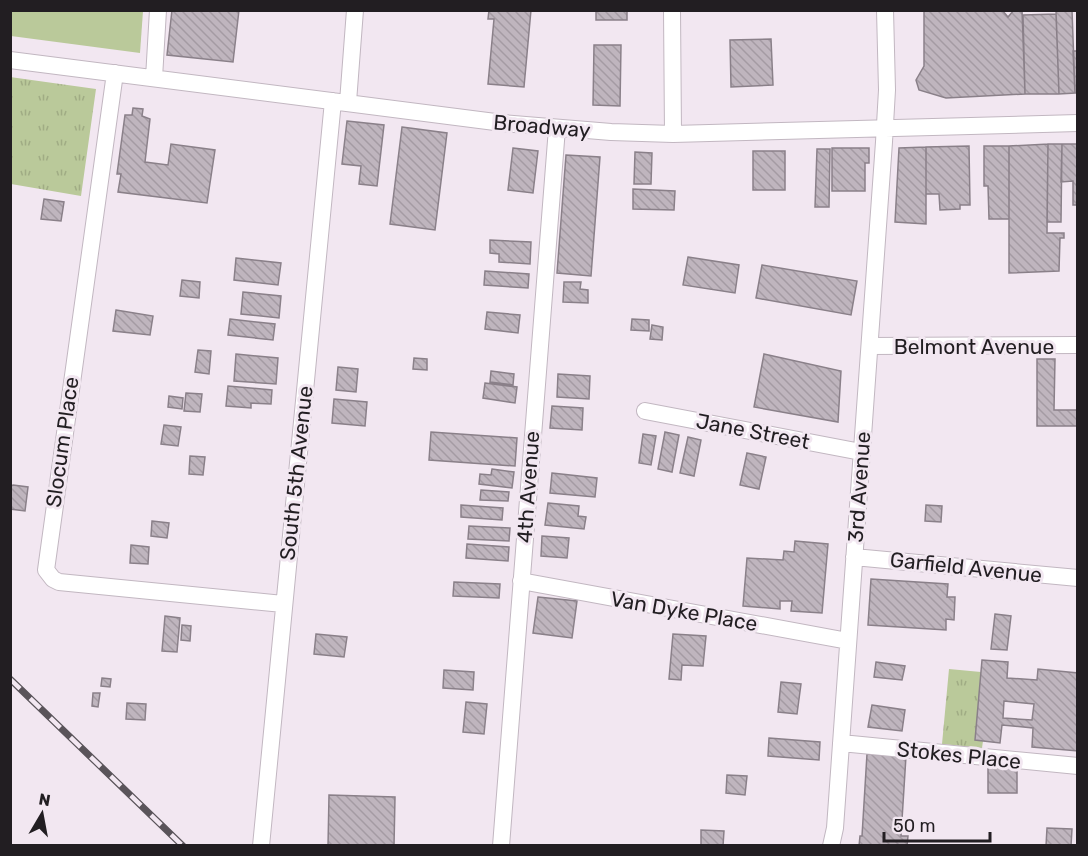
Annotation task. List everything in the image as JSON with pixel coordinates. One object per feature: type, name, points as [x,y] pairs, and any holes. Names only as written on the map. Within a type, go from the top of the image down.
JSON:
[{"type":"street","points":[[154,78],[158,10]]},
{"type":"street","name":"South 5th Avenue","points":[[261,846],[283,604],[341,101],[355,10]]},
{"type":"street","points":[[672,10],[673,134]]},
{"type":"street","name":"3rd Avenue","points":[[831,846],[835,828],[885,128],[887,90],[885,10]]},
{"type":"street","name":"Broadway","points":[[10,60],[557,128],[673,134],[1077,123]]},
{"type":"street","name":"Slocum Place","points":[[115,73],[46,570],[53,579],[59,582],[283,604]]},
{"type":"street","name":"4th Avenue","points":[[501,846],[557,128]]},
{"type":"street","name":"Belmont Avenue","points":[[870,346],[1077,345]]},
{"type":"street","name":"Jane Street","points":[[645,411],[861,452]]},
{"type":"street","name":"Garfield Avenue","points":[[854,557],[1077,578]]},
{"type":"street","name":"Van Dyke Place","points":[[521,581],[848,641]]},
{"type":"street","name":"Stokes Place","points":[[841,743],[1077,766]]},
{"type":"green space","points":[[11,10],[143,11],[140,53],[11,36]]},
{"type":"green space","points":[[10,77],[96,89],[81,196],[11,184]]},
{"type":"green space","points":[[949,669],[981,672],[975,740],[983,741],[982,748],[942,744]]},
{"type":"building","points":[[172,10],[239,10],[233,62],[167,55]]},
{"type":"building","points":[[489,10],[531,10],[524,87],[488,84],[494,19],[488,19]]},
{"type":"building","points":[[596,10],[627,10],[627,20],[596,20]]},
{"type":"building","points":[[924,10],[1002,10],[1008,17],[1014,10],[1022,10],[1025,94],[946,98],[919,90],[916,80],[924,66]]},
{"type":"building","points":[[1056,10],[1072,10],[1075,93],[1059,94]]},
{"type":"building","points":[[1056,14],[1059,94],[1025,94],[1023,15]]},
{"type":"building","points":[[771,39],[773,85],[731,87],[730,40]]},
{"type":"building","points":[[594,45],[621,45],[620,106],[593,105]]},
{"type":"building","points":[[1073,51],[1078,51],[1078,93],[1075,93]]},
{"type":"building","points":[[133,108],[143,109],[142,116],[150,119],[145,162],[168,165],[171,144],[215,150],[207,203],[118,192],[121,174],[117,174],[125,115],[132,115]]},
{"type":"building","points":[[347,121],[384,125],[377,186],[359,184],[361,166],[342,164]]},
{"type":"building","points":[[402,127],[447,133],[435,230],[390,224]]},
{"type":"building","points":[[1048,144],[1047,233],[1064,233],[1064,238],[1060,238],[1059,271],[1009,273],[1009,146]]},
{"type":"building","points":[[1048,144],[1062,144],[1061,222],[1047,222]]},
{"type":"building","points":[[1062,144],[1078,144],[1078,205],[1073,205],[1073,181],[1061,182]]},
{"type":"building","points":[[969,146],[970,205],[960,205],[960,209],[940,210],[939,194],[926,194],[926,147]]},
{"type":"building","points":[[984,146],[1009,146],[1009,219],[989,219],[988,186],[984,186]]},
{"type":"building","points":[[926,147],[926,224],[895,222],[899,148]]},
{"type":"building","points":[[513,148],[538,151],[533,193],[508,190]]},
{"type":"building","points":[[832,148],[869,148],[869,163],[865,163],[865,191],[832,191]]},
{"type":"building","points":[[817,149],[830,149],[829,207],[815,207]]},
{"type":"building","points":[[753,151],[785,151],[785,190],[753,190]]},
{"type":"building","points":[[635,152],[652,153],[651,184],[634,184]]},
{"type":"building","points":[[566,155],[600,157],[591,276],[557,273]]},
{"type":"building","points":[[633,189],[675,191],[674,210],[633,209]]},
{"type":"building","points":[[44,199],[64,202],[61,221],[41,219]]},
{"type":"building","points":[[490,240],[531,242],[530,264],[499,262],[499,254],[490,253]]},
{"type":"building","points":[[688,257],[739,265],[735,293],[683,285]]},
{"type":"building","points":[[236,258],[281,263],[278,285],[234,280]]},
{"type":"building","points":[[762,265],[857,281],[851,315],[756,298]]},
{"type":"building","points":[[485,271],[529,274],[528,288],[484,285]]},
{"type":"building","points":[[182,280],[200,282],[199,298],[180,296]]},
{"type":"building","points":[[564,282],[581,282],[580,289],[588,290],[588,303],[563,302]]},
{"type":"building","points":[[243,292],[281,296],[279,318],[241,314]]},
{"type":"building","points":[[116,310],[153,316],[150,335],[113,331]]},
{"type":"building","points":[[487,312],[520,315],[518,333],[485,329]]},
{"type":"building","points":[[230,319],[275,324],[273,340],[228,335]]},
{"type":"building","points":[[632,319],[649,320],[649,331],[631,330]]},
{"type":"building","points":[[652,325],[663,327],[662,340],[650,339]]},
{"type":"building","points":[[198,350],[211,351],[209,374],[195,372]]},
{"type":"building","points":[[236,354],[278,358],[276,384],[234,381]]},
{"type":"building","points":[[764,354],[841,371],[838,422],[754,407]]},
{"type":"building","points":[[414,358],[427,359],[427,370],[413,369]]},
{"type":"building","points":[[1037,359],[1055,359],[1054,410],[1078,410],[1078,426],[1037,426]]},
{"type":"building","points":[[338,367],[358,369],[356,392],[336,390]]},
{"type":"building","points":[[491,371],[514,374],[513,385],[490,382]]},
{"type":"building","points":[[558,374],[590,376],[589,399],[557,397]]},
{"type":"building","points":[[485,383],[517,387],[515,403],[483,398]]},
{"type":"building","points":[[228,386],[272,390],[271,404],[251,403],[251,408],[226,406]]},
{"type":"building","points":[[186,393],[202,394],[200,412],[184,411]]},
{"type":"building","points":[[169,396],[183,398],[182,409],[168,407]]},
{"type":"building","points":[[334,399],[367,402],[365,426],[332,423]]},
{"type":"building","points":[[552,406],[583,408],[582,430],[550,428]]},
{"type":"building","points":[[164,425],[181,427],[178,446],[161,444]]},
{"type":"building","points":[[431,432],[517,438],[515,466],[429,460]]},
{"type":"building","points":[[665,432],[679,435],[672,472],[658,469]]},
{"type":"building","points":[[643,434],[656,436],[651,465],[639,463]]},
{"type":"building","points":[[688,437],[701,440],[694,476],[680,473]]},
{"type":"building","points":[[747,453],[766,457],[759,489],[740,485]]},
{"type":"building","points":[[190,456],[205,457],[203,475],[189,474]]},
{"type":"building","points":[[492,469],[514,472],[512,488],[479,484],[480,474],[491,475]]},
{"type":"building","points":[[552,473],[597,478],[595,497],[550,493]]},
{"type":"building","points":[[13,485],[28,487],[25,511],[10,509],[10,487]]},
{"type":"building","points":[[481,490],[509,492],[508,501],[480,500]]},
{"type":"building","points":[[548,503],[579,506],[578,516],[586,517],[584,529],[545,525]]},
{"type":"building","points":[[461,505],[503,508],[502,520],[461,517]]},
{"type":"building","points":[[926,505],[942,506],[941,522],[925,521]]},
{"type":"building","points":[[152,521],[169,523],[167,538],[151,536]]},
{"type":"building","points":[[469,526],[510,528],[509,541],[468,539]]},
{"type":"building","points":[[542,536],[569,538],[567,558],[541,556]]},
{"type":"building","points":[[795,541],[828,544],[822,613],[791,611],[792,601],[780,601],[780,609],[743,606],[747,558],[783,560],[784,551],[794,552]]},
{"type":"building","points":[[467,544],[509,547],[508,561],[466,558]]},
{"type":"building","points":[[131,545],[149,547],[148,564],[130,563]]},
{"type":"building","points":[[871,579],[948,584],[947,597],[955,597],[954,620],[946,619],[946,630],[868,625]]},
{"type":"building","points":[[454,582],[500,584],[499,598],[453,596]]},
{"type":"building","points":[[538,597],[577,601],[572,638],[533,633]]},
{"type":"building","points":[[995,614],[1011,616],[1007,650],[991,649]]},
{"type":"building","points":[[165,616],[180,618],[177,652],[162,651]]},
{"type":"building","points":[[182,625],[191,626],[190,641],[181,640]]},
{"type":"building","points":[[316,634],[347,637],[344,657],[314,654]]},
{"type":"building","points":[[673,634],[706,636],[703,666],[682,665],[681,680],[669,679]]},
{"type":"building","points":[[982,660],[1008,662],[1007,678],[1037,680],[1038,669],[1078,673],[1078,751],[1032,747],[1033,728],[1002,725],[1000,743],[975,740]],"holes":[[[1004,701],[1034,704],[1032,720],[1003,718]]]},
{"type":"building","points":[[876,662],[905,666],[902,680],[874,677]]},
{"type":"building","points":[[444,670],[474,672],[473,690],[443,688]]},
{"type":"building","points":[[102,678],[111,679],[110,687],[101,686]]},
{"type":"building","points":[[781,682],[801,684],[797,714],[778,712]]},
{"type":"building","points":[[93,693],[100,693],[98,707],[92,706]]},
{"type":"building","points":[[466,702],[487,704],[484,734],[463,732]]},
{"type":"building","points":[[127,703],[146,704],[145,720],[126,719]]},
{"type":"building","points":[[872,705],[905,710],[902,731],[868,727]]},
{"type":"building","points":[[769,738],[820,742],[819,760],[768,756]]},
{"type":"building","points":[[867,754],[906,756],[901,836],[908,836],[907,846],[859,846],[860,836],[862,836]]},
{"type":"building","points":[[988,767],[1017,768],[1017,793],[988,793]]},
{"type":"building","points":[[727,775],[747,776],[745,795],[726,793]]},
{"type":"building","points":[[329,795],[395,797],[394,846],[328,846]]},
{"type":"building","points":[[1047,828],[1072,829],[1071,846],[1046,846]]},
{"type":"building","points":[[701,830],[724,831],[723,846],[701,846]]},
{"type":"railway","points":[[10,679],[183,846]]}]
